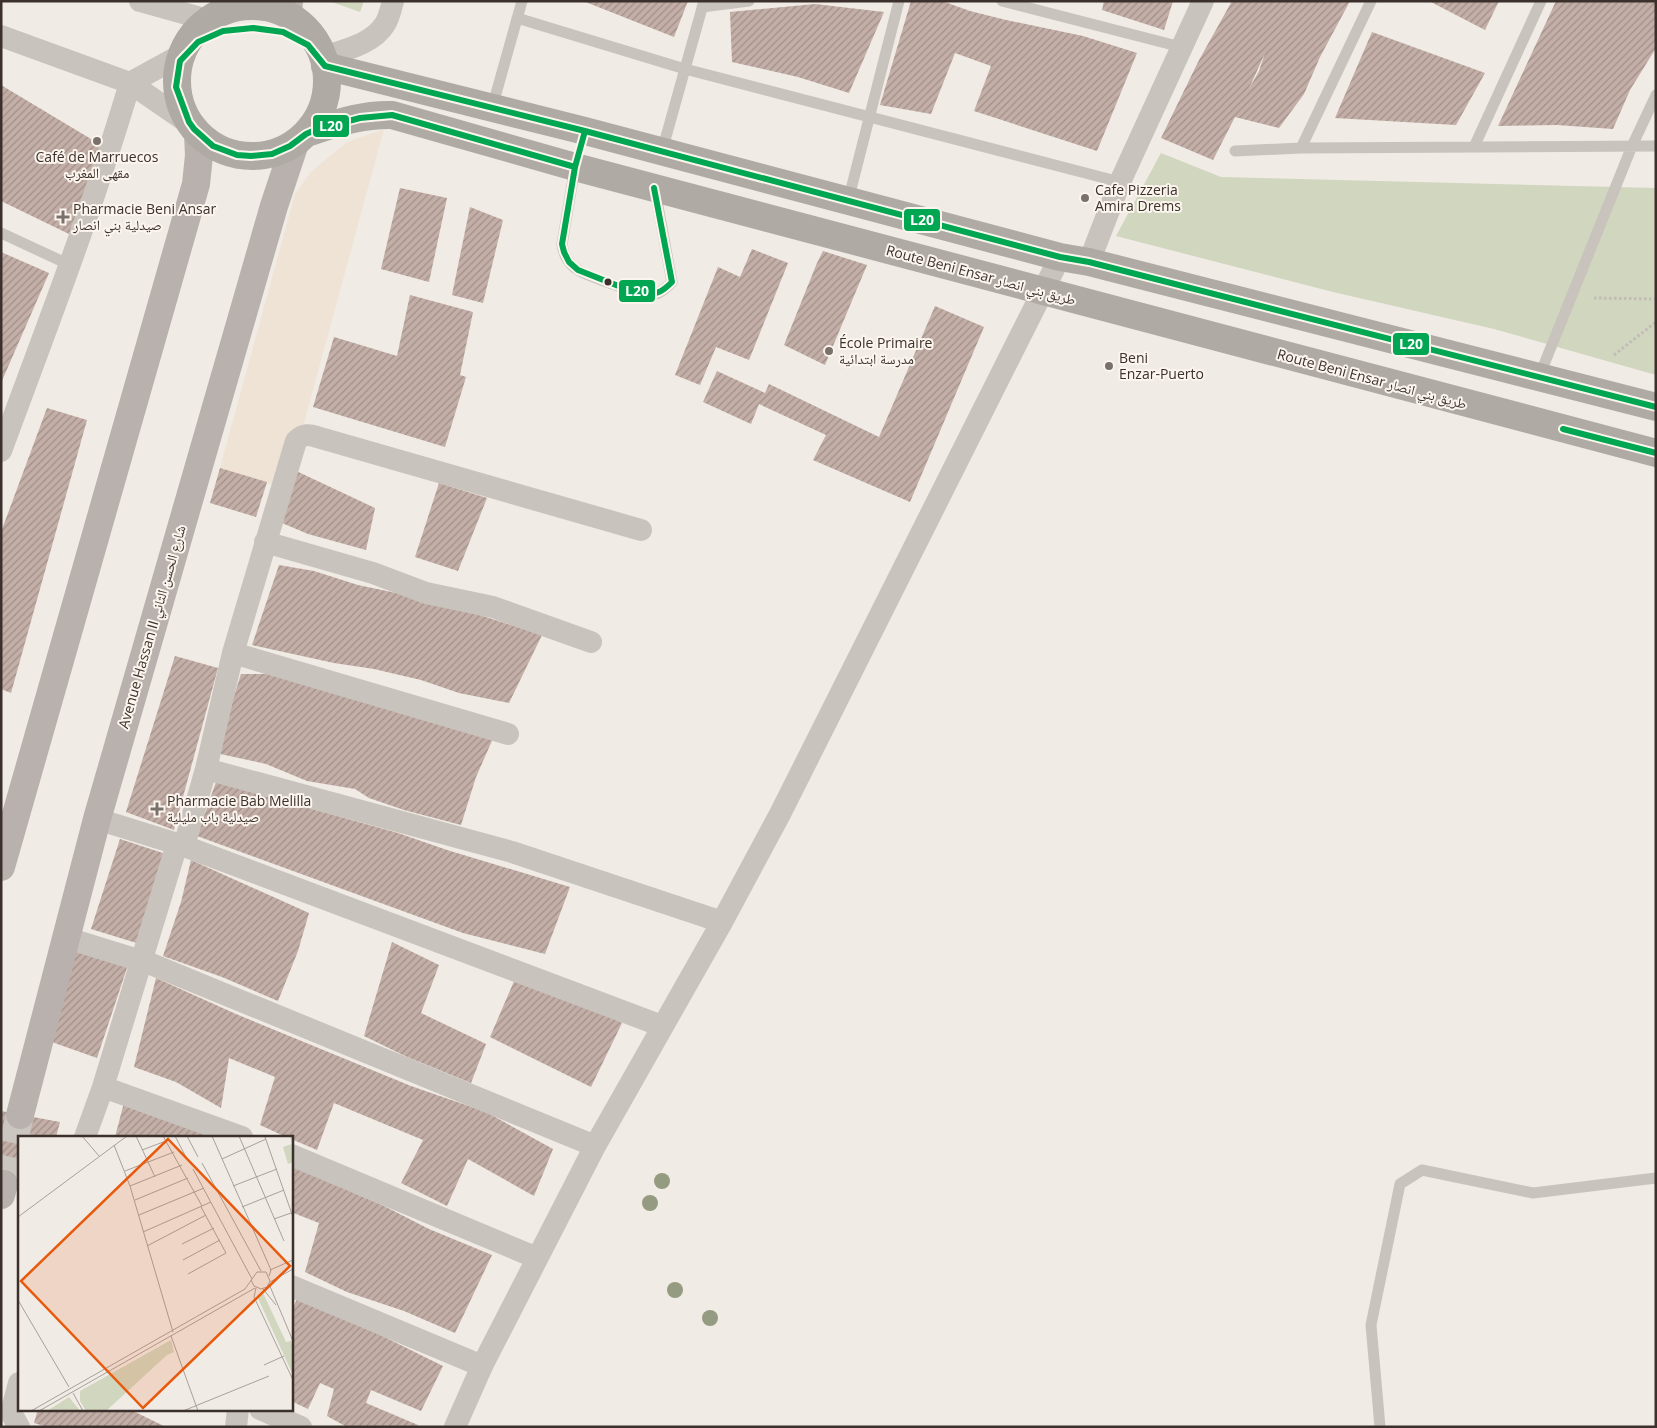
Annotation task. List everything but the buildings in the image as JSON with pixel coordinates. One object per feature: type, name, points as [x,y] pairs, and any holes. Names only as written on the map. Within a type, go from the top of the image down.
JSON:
[{"type":"highway","points":[[249,6],[276,10],[289,8],[315,40],[324,62],[327,84],[324,102],[317,119],[301,138],[280,151],[263,156],[245,156],[228,153],[212,145],[195,129],[183,112],[176,84],[177,69],[181,55],[192,35],[218,11],[249,6]]},
{"type":"highway","points":[[324,62],[1060,257],[1089,262],[1656,407]]},
{"type":"highway","name":"Route Beni Ensar طريق بني انصار","points":[[301,138],[354,118],[392,115],[575,167],[1656,454]]},
{"type":"highway","points":[[575,167],[585,131]]},
{"type":"highway","points":[[654,188],[661,152]]},
{"type":"main road","points":[[1,867],[196,184],[199,155],[195,129]]},
{"type":"main road","name":"Avenue Hassan II شارع الحسن الثاني","points":[[20,1115],[97,819],[274,206],[301,138]]},
{"type":"street","points":[[140,1],[218,11]]},
{"type":"street","points":[[324,62],[374,36],[387,22],[392,1]]},
{"type":"street","points":[[1089,262],[1120,182],[1202,1]]},
{"type":"street","points":[[1,36],[130,83],[195,129]]},
{"type":"street","points":[[1,451],[110,152],[130,83],[181,55]]},
{"type":"street","points":[[455,1427],[482,1366],[595,1146],[722,922],[780,814],[1060,257]]},
{"type":"street","points":[[85,1136],[103,1087],[141,961],[206,769],[233,653],[296,441],[305,435],[318,437],[641,530]]},
{"type":"street","points":[[265,542],[373,573],[426,593],[493,607],[591,642]]},
{"type":"street","points":[[233,653],[508,734]]},
{"type":"street","points":[[206,769],[512,852],[722,922]]},
{"type":"street","points":[[97,819],[181,845],[662,1026]]},
{"type":"street","points":[[67,938],[141,961],[595,1146]]},
{"type":"street","points":[[103,1087],[239,1136]]},
{"type":"street","points":[[292,1155],[537,1258]]},
{"type":"street","points":[[292,1286],[482,1366]]},
{"type":"street","points":[[18,1387],[11,1413],[19,1427]]},
{"type":"street","points":[[236,1427],[238,1410]]},
{"type":"street","points":[[262,1410],[301,1427]]},
{"type":"lane","points":[[492,108],[522,1]]},
{"type":"lane","points":[[661,152],[703,4],[749,1]]},
{"type":"lane","points":[[848,201],[899,1]]},
{"type":"lane","points":[[1002,1],[1181,47]]},
{"type":"lane","points":[[1301,148],[1371,1]]},
{"type":"lane","points":[[1474,147],[1541,1]]},
{"type":"lane","points":[[517,18],[684,69],[1120,182]]},
{"type":"lane","points":[[1539,377],[1632,146],[1656,95]]},
{"type":"lane","points":[[1235,151],[1301,148],[1656,146]]},
{"type":"lane","points":[[575,167],[562,244],[563,254],[578,270],[630,290],[651,295],[662,291],[672,282],[654,188]]},
{"type":"lane","points":[[1,233],[70,265]]},
{"type":"lane","points":[[1380,1427],[1371,1325],[1400,1184],[1422,1170],[1533,1193],[1656,1178]]},
{"type":"path","points":[[1588,298],[1656,299]]},
{"type":"path","points":[[1614,355],[1656,322]]},
{"type":"green space","points":[[329,1],[364,1],[360,12]]},
{"type":"green space","points":[[1161,153],[1221,177],[1656,188],[1656,375],[1494,329],[1333,292],[1116,236]]},
{"type":"shaded area","points":[[384,129],[286,489],[220,468],[295,194],[311,172],[347,142]]},
{"type":"tunnel","points":[[4,1184],[20,1115]]},
{"type":"transit line","name":"L20","points":[[575,167],[392,115],[360,118],[315,130],[290,146],[272,154],[237,155],[213,146],[189,122],[176,87],[180,61],[198,42],[223,31],[253,28],[283,32],[308,45],[325,66],[585,131],[1060,257],[1089,262],[1656,407]]},
{"type":"transit line","name":"L20","points":[[585,131],[575,167],[562,244],[569,262],[578,270],[616,285],[647,294],[655,294],[672,282],[654,188]]},
{"type":"transit line","name":"L20","points":[[1563,429],[1656,453]]},
{"type":"place","name":"Café de Marruecos مقهى المغرب","points":[[97,141]]},
{"type":"place","name":"Cafe Pizzeria Amira Drems","points":[[1085,198]]},
{"type":"place","name":"Pharmacie Beni Ansar صيدلية بني انصار","points":[[63,217]]},
{"type":"place","name":"École Primaire مدرسة ابتدائية","points":[[829,351]]},
{"type":"place","name":"Beni Enzar-Puerto","points":[[1109,366]]},
{"type":"place","name":"Pharmacie Bab Melilla صيدلية باب مليلية","points":[[157,809]]}]
